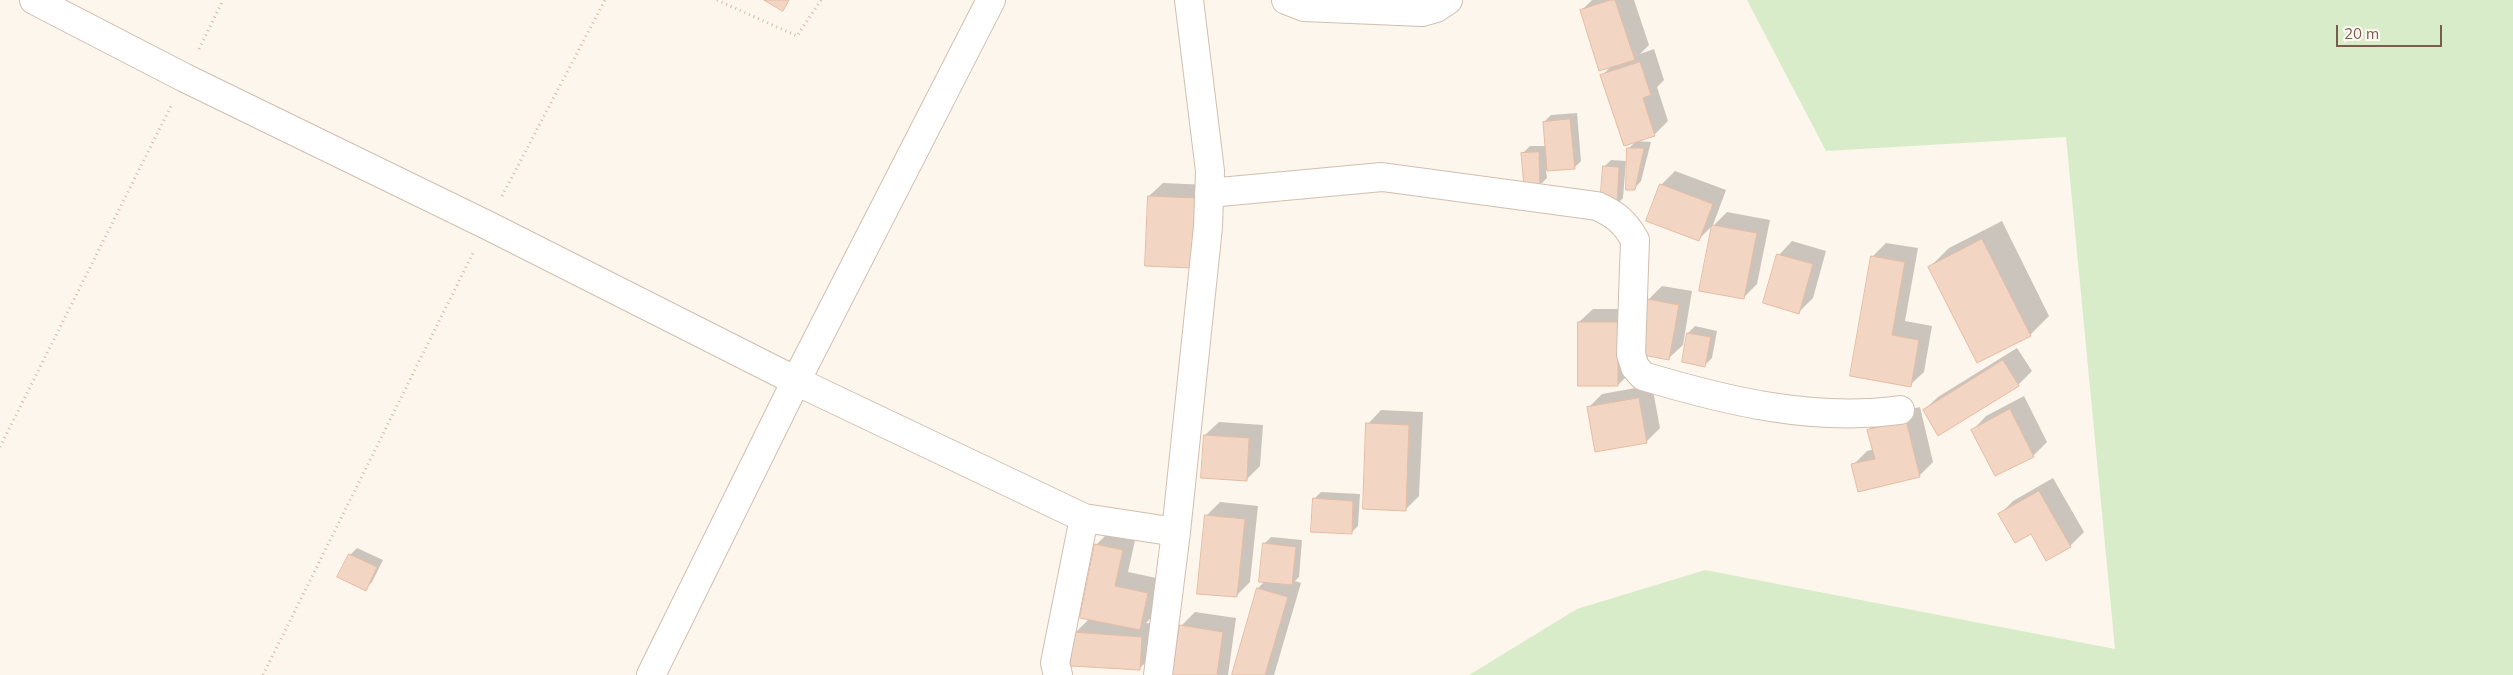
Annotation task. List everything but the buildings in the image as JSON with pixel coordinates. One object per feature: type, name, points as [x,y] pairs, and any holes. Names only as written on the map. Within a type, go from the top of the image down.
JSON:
[{"type":"street","points":[[34,0],[185,78],[487,225],[796,381],[1084,518],[1176,532]]},
{"type":"street","points":[[651,675],[796,381],[991,0]]},
{"type":"street","points":[[1158,675],[1176,532],[1208,227],[1210,171],[1190,0]]},
{"type":"street","points":[[1286,0],[1304,7],[1422,12],[1436,8],[1448,0]]},
{"type":"street","points":[[1208,193],[1382,177],[1596,206],[1617,216],[1628,226],[1635,240],[1631,354],[1635,367],[1643,376],[1742,402],[1819,413],[1864,414],[1900,410]]},
{"type":"street","points":[[1058,675],[1055,663],[1084,518]]},
{"type":"path","points":[[0,447],[223,0]]},
{"type":"path","points":[[263,675],[487,225],[605,0]]},
{"type":"path","points":[[717,0],[797,36],[821,0]]},
{"type":"green space","points":[[1747,0],[2513,0],[2513,675],[1469,675],[1577,609],[1705,570],[2115,649],[2066,137],[1826,151]]}]
